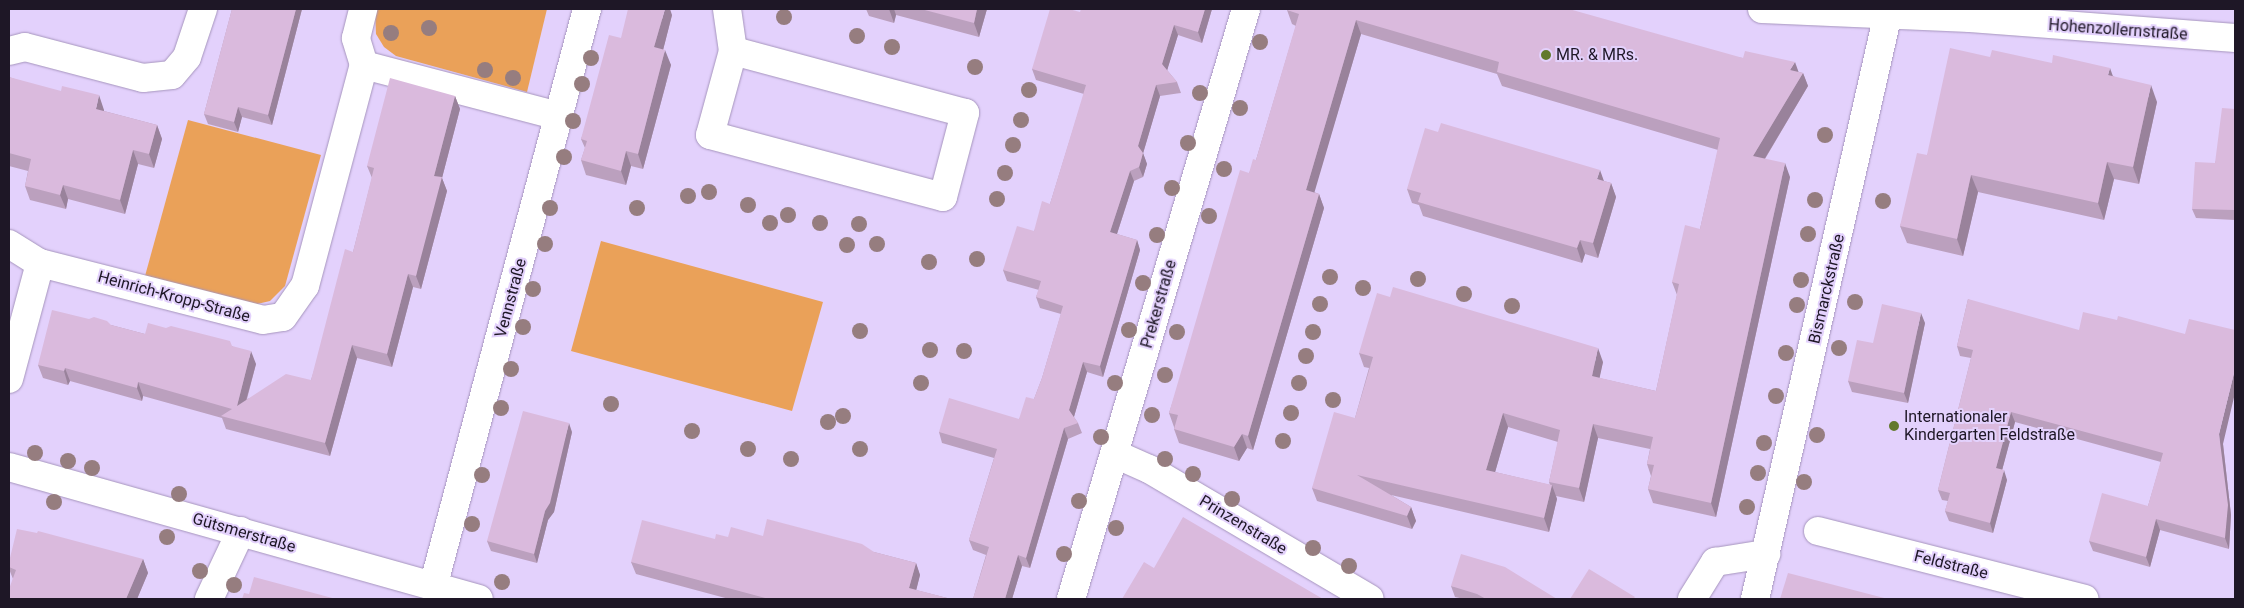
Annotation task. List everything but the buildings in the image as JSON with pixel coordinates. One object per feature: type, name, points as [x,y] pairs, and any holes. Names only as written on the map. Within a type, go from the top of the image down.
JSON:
[{"type":"street","points":[[9,51],[25,47],[144,78],[172,75],[187,57],[203,9]]},
{"type":"street","points":[[363,9],[356,38],[364,65],[559,116]]},
{"type":"street","name":"Vennstraße","points":[[433,587],[587,9]]},
{"type":"street","points":[[727,9],[733,51],[710,135],[943,197],[965,113],[733,51]]},
{"type":"street","name":"Prekerstraße","points":[[1071,599],[1246,9]]},
{"type":"street","name":"Hohenzollernstraße","points":[[1762,9],[1888,11],[2235,38]]},
{"type":"street","name":"Bismarckstraße","points":[[1755,599],[1888,11]]},
{"type":"street","name":"Heinrich-Kropp-Straße","points":[[9,244],[40,263],[263,320],[283,317],[305,286],[364,65]]},
{"type":"street","points":[[9,379],[40,263]]},
{"type":"street","name":"Prinzenstraße","points":[[1115,454],[1149,470],[1370,599]]},
{"type":"street","name":"Gütsmerstraße","points":[[9,467],[479,599]]},
{"type":"street","points":[[209,599],[240,531]]},
{"type":"street","name":"Feldstraße","points":[[1818,531],[2084,599]]},
{"type":"street","points":[[1692,599],[1715,562],[1764,561]]},
{"type":"street","name":"Bismarckstraße","points":[[1739,599],[1764,561]]},
{"type":"shaded area","points":[[375,9],[547,9],[527,92],[396,56],[384,47],[376,34]]},
{"type":"shaded area","points":[[188,120],[321,155],[285,286],[270,301],[253,305],[145,276]]},
{"type":"shaded area","points":[[601,241],[823,302],[792,411],[571,351]]},
{"type":"place","name":"MR. & MRs.","points":[[1546,55]]},
{"type":"place","name":"Internationaler Kindergarten Feldstraße","points":[[1894,426]]}]
